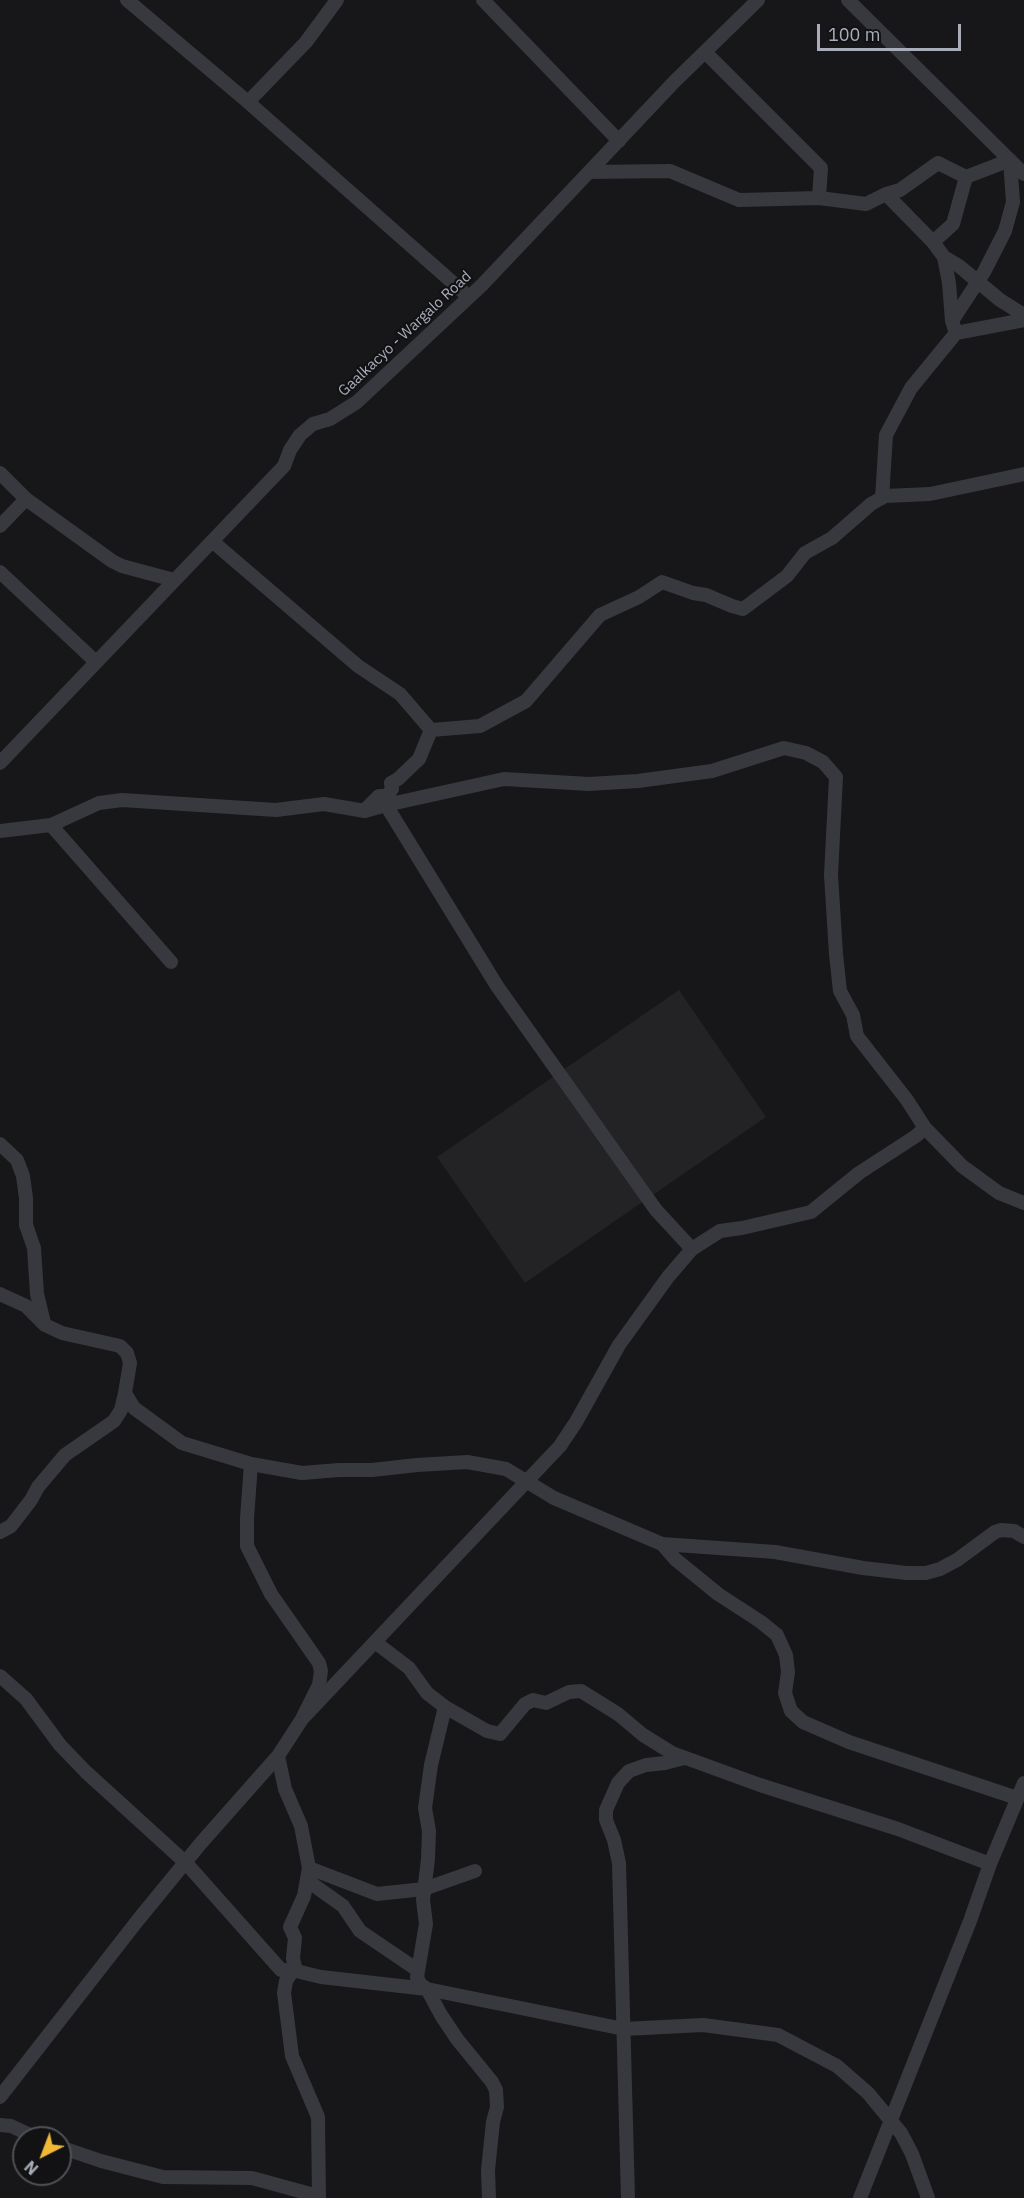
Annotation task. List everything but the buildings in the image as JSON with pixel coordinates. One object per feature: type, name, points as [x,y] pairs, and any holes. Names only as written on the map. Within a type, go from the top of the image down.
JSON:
[{"type":"street","points":[[127,0],[248,102],[469,297]]},
{"type":"street","points":[[248,102],[306,42],[338,0]]},
{"type":"street","points":[[483,0],[619,141]]},
{"type":"street","name":"Gaalkacyo - Wargalo Road","points":[[0,763],[284,466],[290,450],[300,435],[313,424],[330,419],[357,402],[469,297],[758,0]]},
{"type":"street","points":[[848,0],[1024,174]]},
{"type":"street","points":[[705,52],[821,168],[819,198]]},
{"type":"street","points":[[589,172],[670,171],[739,200],[819,198],[866,204],[900,190],[938,163],[966,177],[1011,160]]},
{"type":"street","points":[[882,498],[886,435],[911,388],[954,327],[1005,231],[1013,202],[1011,160]]},
{"type":"street","points":[[933,242],[953,224],[966,177]]},
{"type":"street","points":[[886,194],[933,242],[944,257],[1000,300],[1024,315]]},
{"type":"street","points":[[944,257],[954,327]]},
{"type":"street","points":[[954,327],[1024,320]]},
{"type":"street","points":[[0,473],[27,499],[112,561],[122,566],[174,580]]},
{"type":"street","points":[[431,730],[480,726],[526,701],[600,615],[639,597],[662,582],[743,609],[787,576],[805,553],[832,538],[870,504],[882,498],[901,494],[930,495],[1024,474]]},
{"type":"street","points":[[0,526],[27,499]]},
{"type":"street","points":[[212,541],[358,666],[400,694],[431,730]]},
{"type":"street","points":[[0,572],[96,662]]},
{"type":"street","points":[[364,811],[379,796],[387,796],[392,789],[391,783],[419,759],[431,730]]},
{"type":"street","points":[[0,831],[51,825],[99,804],[122,800],[276,810],[324,804],[364,811],[504,779],[589,784],[638,781],[712,771],[784,748],[806,753],[822,762],[836,777],[831,875],[835,945],[840,991],[852,1015],[857,1036],[907,1100],[925,1128],[962,1166],[999,1193],[1024,1203]]},
{"type":"street","points":[[386,805],[496,986],[657,1210],[692,1249]]},
{"type":"street","points":[[51,825],[171,962]]},
{"type":"street","points":[[302,1719],[560,1446],[619,1345],[668,1277],[692,1249],[720,1231],[811,1212],[859,1173],[925,1128]]},
{"type":"street","points":[[0,1144],[17,1160],[23,1176],[26,1225],[34,1248],[37,1294],[45,1326]]},
{"type":"street","points":[[0,1294],[26,1306],[45,1326],[62,1333],[120,1346],[127,1353],[130,1363],[121,1410],[114,1421],[65,1455],[11,1526],[0,1532]]},
{"type":"street","points":[[125,1393],[134,1408],[182,1443],[251,1464],[302,1473],[467,1462],[506,1469],[554,1498],[662,1544],[775,1552],[906,1574],[926,1573],[940,1569],[957,1560],[994,1532],[1014,1531],[1024,1537]]},
{"type":"street","points":[[2,2090],[138,1920],[278,1756],[302,1719],[319,1685],[321,1671],[319,1663],[271,1594],[247,1546],[251,1464]]},
{"type":"street","points":[[662,1544],[675,1559],[718,1594],[777,1635],[786,1655],[788,1672],[785,1693],[791,1711],[803,1722],[849,1742],[1017,1798]]},
{"type":"street","points":[[375,1642],[409,1668],[427,1693],[445,1707],[487,1731],[500,1734],[525,1704],[533,1700],[546,1703],[569,1692],[581,1691],[618,1714],[657,1745],[684,1758],[898,1829],[990,1864]]},
{"type":"street","points":[[0,1676],[26,1699],[60,1744],[86,1772],[186,1863],[281,1970],[427,1989],[624,2029],[703,2025],[778,2035],[837,2066],[868,2092],[901,2133],[912,2154],[928,2198]]},
{"type":"street","points":[[445,1707],[431,1765],[425,1808],[429,1830],[423,1907],[426,1924],[416,1969],[420,1984],[427,1989],[441,2016],[496,2090],[497,2107],[493,2122],[488,2170],[489,2198]]},
{"type":"street","points":[[72,2151],[163,2177],[252,2178],[319,2197],[318,2117],[292,2056],[284,1993],[286,1981],[295,1967],[293,1958],[295,1938],[290,1927],[304,1896],[308,1875],[302,1826],[285,1789],[278,1756]]},
{"type":"street","points":[[628,2198],[619,1863],[614,1840],[606,1820],[606,1810],[618,1783],[629,1771],[646,1765],[665,1764],[684,1758]]},
{"type":"street","points":[[860,2198],[962,1942],[990,1864],[1024,1783]]},
{"type":"street","points":[[308,1875],[377,1894],[424,1889],[475,1871]]},
{"type":"street","points":[[308,1875],[343,1906],[360,1931],[416,1969]]},
{"type":"shaded area","points":[[679,990],[766,1117],[525,1283],[437,1157]]}]
